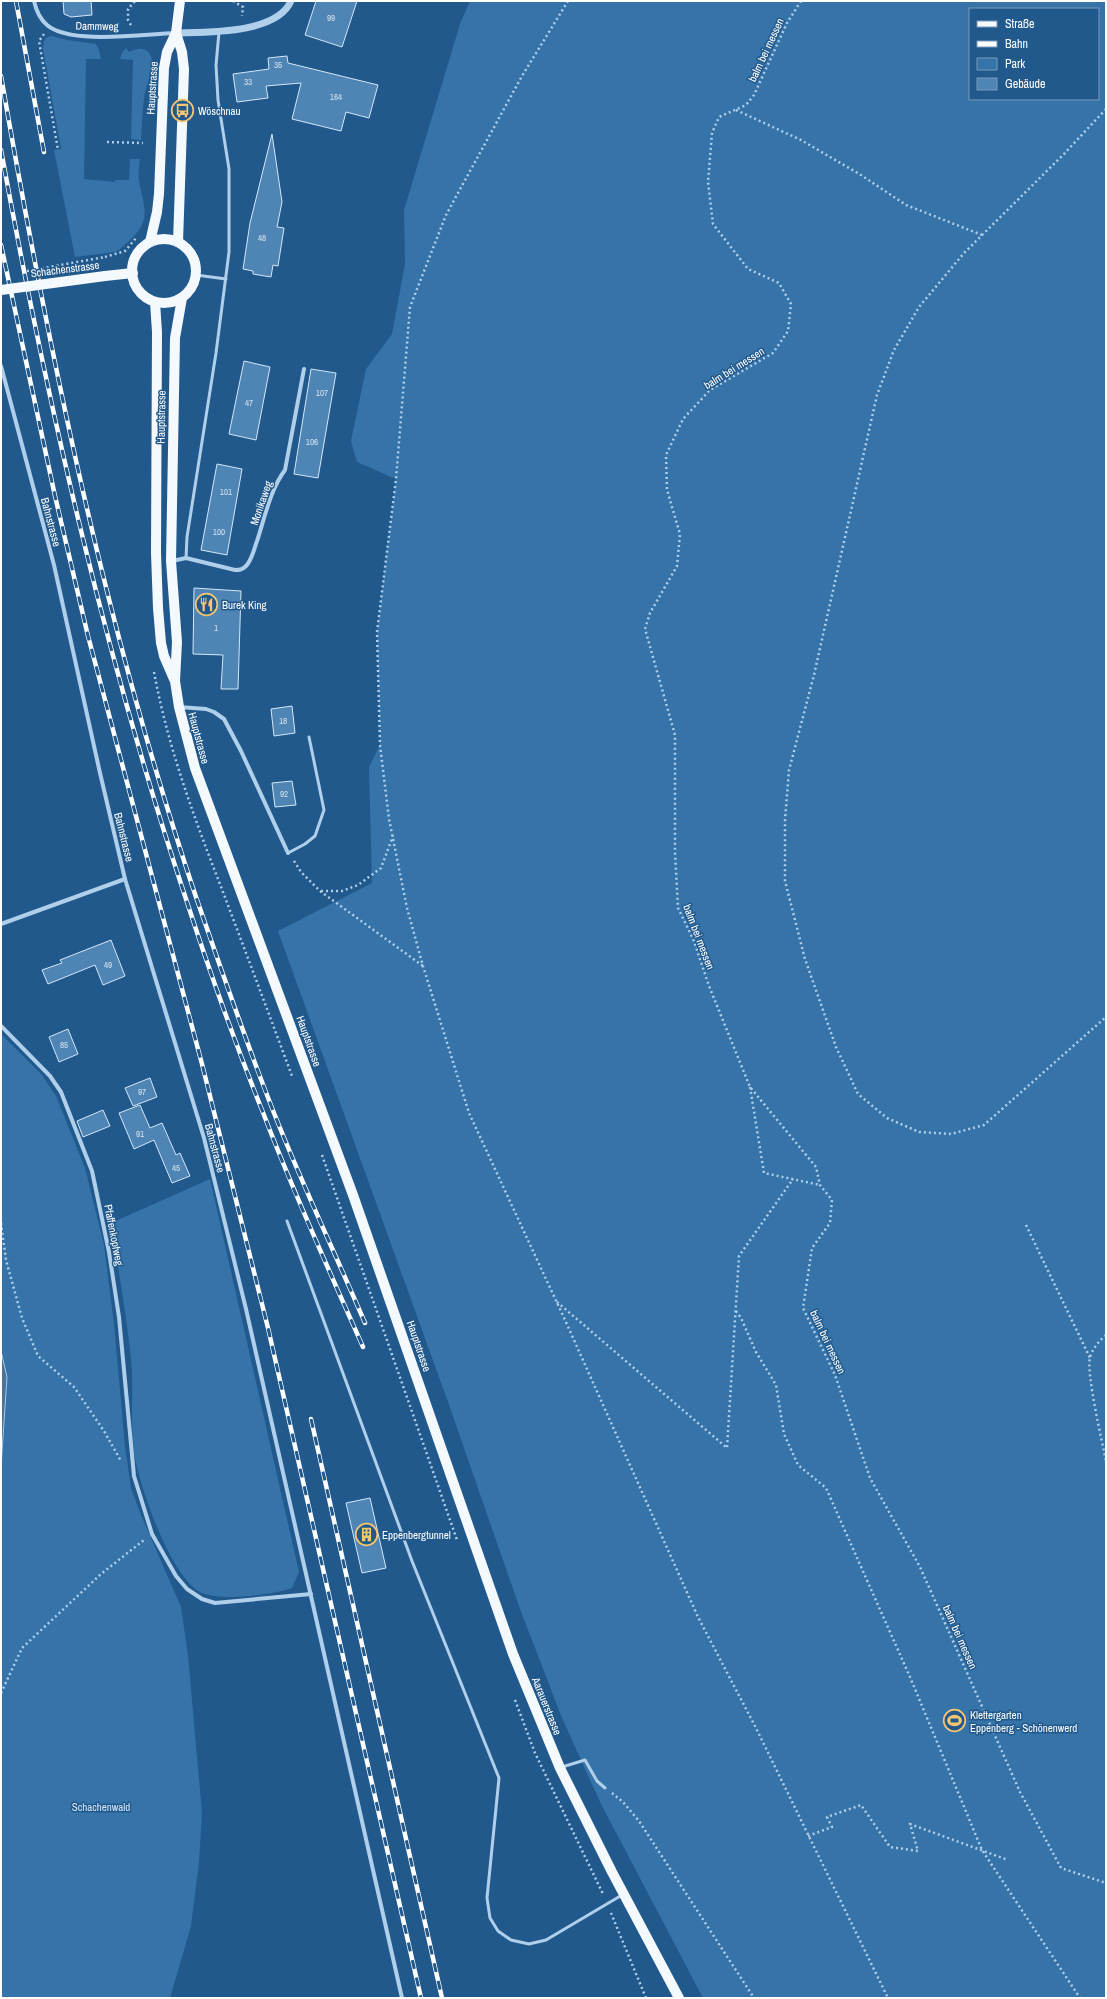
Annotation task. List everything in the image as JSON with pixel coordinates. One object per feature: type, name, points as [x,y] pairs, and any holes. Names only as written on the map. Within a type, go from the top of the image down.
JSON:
[{"type":"main road","name":"Hauptstrasse","points":[[150,242],[157,212],[159,194],[164,68],[167,52],[176,33],[180,1]]},
{"type":"main road","name":"Hauptstrasse","points":[[176,33],[182,52],[184,69],[178,242]]},
{"type":"main road","points":[[159,239],[178,242],[186,247],[192,255],[196,265],[194,284],[182,298],[173,302],[155,302],[142,294],[137,288],[133,273],[133,264],[137,255],[150,242],[159,239]]},
{"type":"main road","name":"Schachenstrasse","points":[[1,290],[133,273]]},
{"type":"main road","name":"Hauptstrasse","points":[[182,298],[177,325],[174,360],[172,561],[176,642],[175,681],[179,707],[204,796],[353,1195],[428,1408]]},
{"type":"main road","name":"Hauptstrasse","points":[[155,302],[157,332],[156,553],[158,608],[161,643],[164,656],[175,681]]},
{"type":"main road","name":"Aarauerstrasse","points":[[428,1408],[514,1654],[560,1768],[679,1998]]},
{"type":"street","points":[[34,1],[40,16],[48,26]]},
{"type":"street","points":[[176,33],[219,32],[267,22],[281,15],[291,1]]},
{"type":"street","name":"Dammweg","points":[[48,26],[75,36],[176,33]]},
{"type":"street","name":"Bahnstrasse","points":[[1,366],[54,565],[100,774],[125,879],[204,1138],[246,1309],[402,1998]]},
{"type":"street","name":"Monikaweg","points":[[172,561],[186,558],[234,570],[240,570],[246,566],[252,557],[270,500],[279,478],[285,470],[304,369]]},
{"type":"street","points":[[179,707],[206,709],[214,712],[224,719],[241,751],[288,853]]},
{"type":"street","points":[[1,924],[125,879]]},
{"type":"street","name":"Pfaffenkopfweg","points":[[1,1026],[50,1076],[61,1092],[92,1171],[119,1317],[134,1476],[152,1534],[176,1576],[187,1589],[202,1599],[215,1603],[311,1594]]},
{"type":"lane","points":[[186,558],[187,537],[229,252],[228,169],[218,100],[216,65],[219,32]]},
{"type":"lane","points":[[196,275],[226,279]]},
{"type":"lane","points":[[288,853],[305,844],[315,836],[324,810],[309,737]]},
{"type":"lane","points":[[287,1221],[412,1561],[499,1778],[487,1898],[490,1918],[498,1931],[511,1940],[529,1944],[546,1940],[624,1894]]},
{"type":"lane","points":[[560,1768],[585,1760],[597,1781],[605,1788]]},
{"type":"path","points":[[135,1],[128,10],[128,20],[136,34]]},
{"type":"path","points":[[233,1],[240,4]]},
{"type":"path","points":[[568,1],[522,76],[446,215],[410,307],[396,479],[377,632],[380,745],[389,819],[407,908],[423,966],[469,1113],[556,1300],[698,1617],[756,1728],[888,1998]]},
{"type":"path","name":"balm bei messen","points":[[801,1],[787,23],[754,95],[746,105],[719,117],[712,133],[708,182],[713,224],[748,269],[780,283],[791,304],[788,331],[773,353],[710,390],[682,419],[666,456],[667,490],[680,534],[677,566],[650,613],[645,629],[675,735],[675,852],[678,908],[694,941],[709,986],[750,1087],[816,1167],[820,1185],[832,1200],[830,1223],[812,1248],[803,1308],[835,1376],[870,1478],[920,1567],[1020,1792],[1061,1868],[1106,1883]]},
{"type":"path","points":[[48,26],[39,41],[58,150]]},
{"type":"path","points":[[1106,109],[1063,155],[964,253],[919,307],[894,350],[877,395],[814,675],[789,770],[785,820],[785,881],[808,966],[836,1047],[858,1094],[887,1118],[919,1132],[951,1134],[984,1125],[1106,1017]]},
{"type":"path","points":[[735,110],[801,140],[860,175],[906,205],[982,235]]},
{"type":"path","points":[[107,142],[143,143]]},
{"type":"path","points":[[23,272],[105,258],[124,251],[139,235]]},
{"type":"path","points":[[320,891],[342,891],[358,885],[375,872],[380,868],[393,835]]},
{"type":"path","points":[[288,853],[301,872],[320,891],[423,966]]},
{"type":"path","points":[[750,1087],[764,1173],[820,1185]]},
{"type":"path","points":[[556,1300],[727,1448],[739,1256],[793,1179]]},
{"type":"path","points":[[1,1223],[6,1260],[20,1310],[38,1356],[74,1387],[104,1431],[126,1470],[134,1476]]},
{"type":"path","points":[[1026,1225],[1090,1358],[1091,1382],[1106,1461]]},
{"type":"path","points":[[736,1311],[741,1318],[756,1352],[776,1385],[784,1434],[798,1465],[826,1488],[910,1677],[982,1850],[1080,1998]]},
{"type":"path","points":[[1090,1358],[1096,1344],[1106,1335]]},
{"type":"path","points":[[1,1693],[22,1648],[101,1574],[152,1534]]},
{"type":"path","points":[[605,1788],[623,1802],[639,1821],[754,1998]]},
{"type":"path","points":[[808,1836],[832,1827],[827,1817],[861,1805],[890,1847],[918,1851],[910,1824],[1008,1860]]},
{"type":"path","points":[[608,1904],[646,1998]]},
{"type":"green space","points":[[470,1],[1106,1],[1106,1998],[703,1998],[601,1804],[562,1718],[520,1609],[448,1402],[278,931],[372,883],[369,767],[380,745],[377,632],[396,479],[357,462],[351,441],[366,369],[392,334],[405,264],[404,210],[460,24]]},
{"type":"green space","points":[[52,36],[67,40],[96,44],[99,50],[101,59],[86,59],[84,179],[115,182],[115,180],[129,180],[130,159],[140,159],[139,178],[145,213],[144,219],[137,233],[115,252],[75,257],[54,150],[61,149],[43,49],[44,41],[47,37]]},
{"type":"green space","points":[[126,48],[129,52],[143,49],[147,51],[152,60],[152,67],[143,104],[141,140],[131,139],[133,60],[120,59]]},
{"type":"green space","name":"Schachenwald","points":[[1,1034],[42,1075],[56,1096],[85,1168],[104,1245],[114,1324],[125,1446],[131,1488],[141,1515],[181,1607],[188,1655],[202,1813],[199,1862],[191,1926],[170,1998],[1,1998],[1,1467],[7,1377],[1,1351]]},
{"type":"green space","points":[[210,1179],[299,1572],[292,1588],[259,1595],[219,1597],[200,1592],[189,1583],[167,1549],[149,1507],[142,1486],[134,1452],[132,1429],[131,1358],[111,1223]]},
{"type":"shaded area","points":[[1,1351],[7,1377],[1,1467]]},
{"type":"building","points":[[63,1],[91,1],[92,15],[71,17],[64,14]]},
{"type":"building","points":[[316,1],[357,1],[342,47],[305,35]]},
{"type":"building","points":[[287,56],[288,63],[378,85],[369,118],[346,112],[341,131],[292,119],[301,83],[266,86],[268,98],[237,102],[233,74],[269,69],[268,58]]},
{"type":"building","points":[[272,134],[282,202],[277,227],[284,228],[278,266],[273,265],[271,277],[253,274],[253,271],[243,269],[250,223]]},
{"type":"building","points":[[244,361],[270,367],[256,440],[229,434]]},
{"type":"building","points":[[311,369],[336,373],[318,478],[294,474]]},
{"type":"building","points":[[217,464],[242,469],[227,555],[201,550]]},
{"type":"building","points":[[194,588],[241,591],[238,689],[221,689],[223,655],[193,654]]},
{"type":"building","points":[[292,706],[295,733],[274,736],[271,709]]},
{"type":"building","points":[[292,781],[296,805],[275,807],[272,783]]},
{"type":"building","points":[[111,940],[125,976],[103,985],[95,965],[48,984],[42,970],[62,963],[60,960]]},
{"type":"building","points":[[68,1029],[78,1054],[59,1062],[49,1037]]},
{"type":"building","points":[[150,1078],[157,1097],[133,1106],[125,1088]]},
{"type":"building","points":[[140,1105],[150,1128],[162,1123],[176,1155],[180,1153],[190,1176],[172,1183],[154,1140],[134,1149],[119,1113]]},
{"type":"building","points":[[103,1110],[110,1126],[83,1137],[77,1121]]},
{"type":"building","name":"Eppenbergtunnel","points":[[370,1498],[386,1568],[362,1573],[346,1503]]},
{"type":"railway","points":[[16,1],[44,152]]},
{"type":"railway","points":[[1,76],[19,180],[60,387],[107,593],[134,695],[196,897],[234,1005],[285,1140],[365,1323]]},
{"type":"railway","points":[[1,150],[38,339],[80,526],[103,619],[156,804],[203,951],[243,1061],[275,1144],[363,1347]]},
{"type":"railway","points":[[1,245],[55,496],[88,636],[202,1064],[268,1328],[421,1998]]},
{"type":"railway","points":[[311,1419],[442,1998]]},
{"type":"place","name":"Wöschnau","points":[[182,111]]},
{"type":"place","name":"Burek King","points":[[207,605]]},
{"type":"place","name":"Eppenbergtunnel","points":[[366,1535]]},
{"type":"place","name":"Klettergarten Eppenberg - Schönenwerd","points":[[954,1721]]}]
